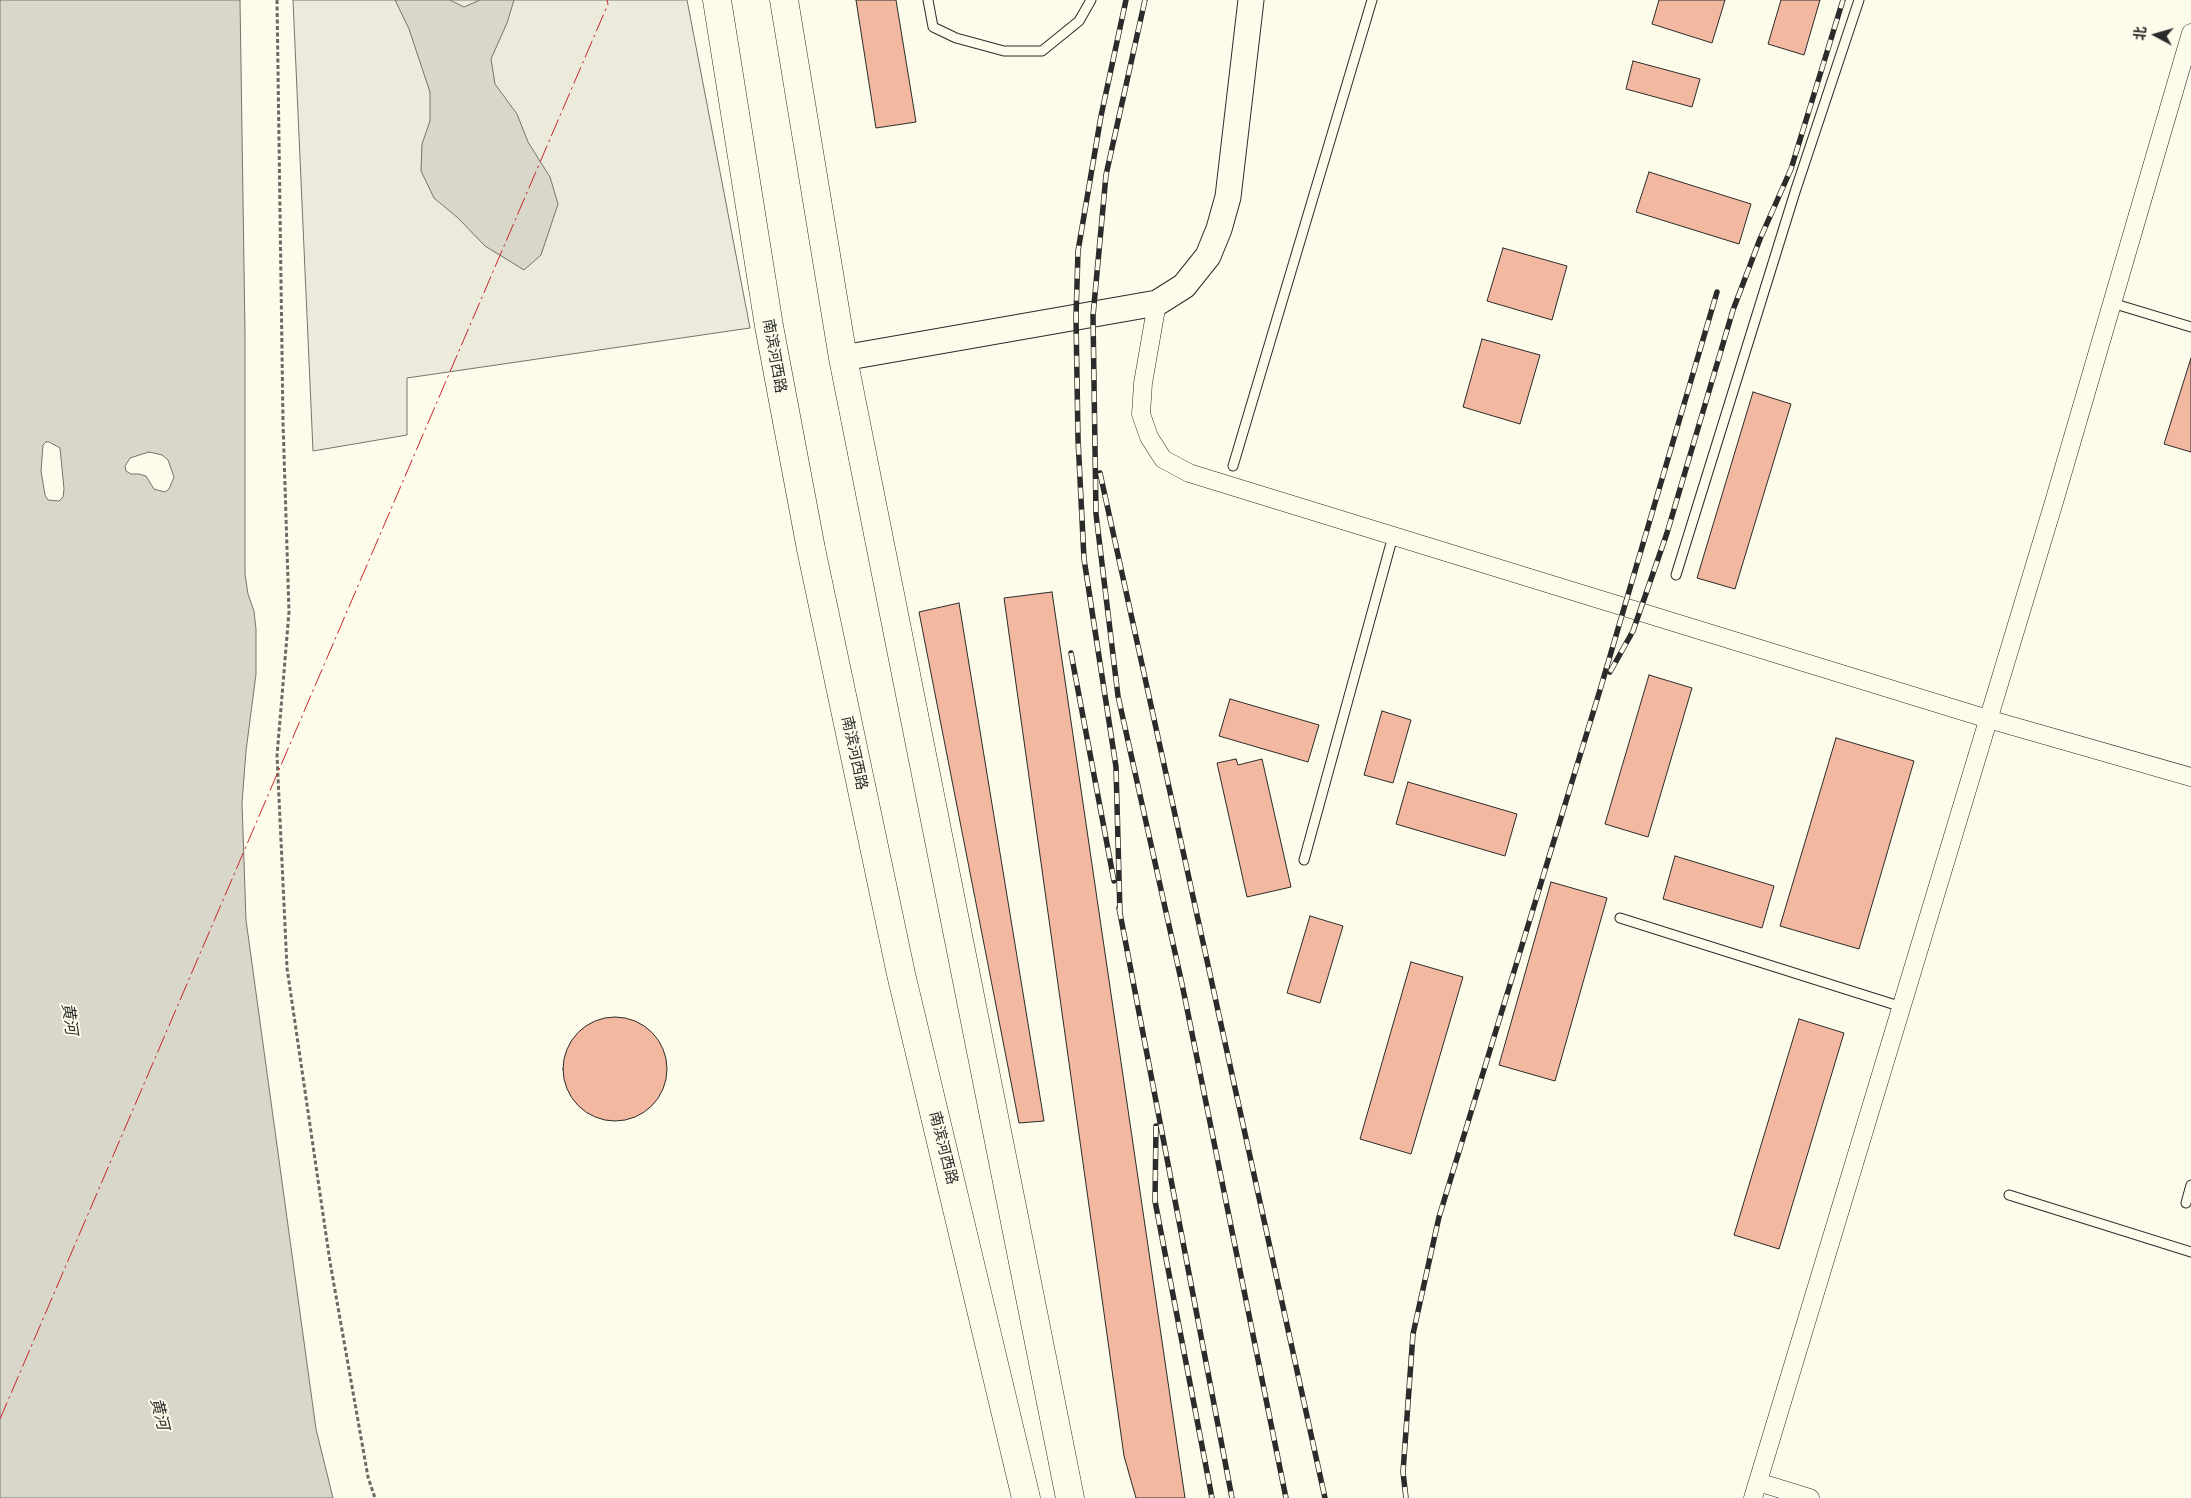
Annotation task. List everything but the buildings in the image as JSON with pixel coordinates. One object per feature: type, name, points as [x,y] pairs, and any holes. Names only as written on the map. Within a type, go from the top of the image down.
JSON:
[{"type":"highway","name":"南滨河西路","points":[[717,0],[769,326],[811,549],[901,974],[1026,1498]]},
{"type":"highway","points":[[784,0],[843,358],[1070,1498]]},
{"type":"street","points":[[843,358],[1157,303],[1184,286],[1208,256],[1219,229],[1228,197],[1251,0]]},
{"type":"street","points":[[1810,1498],[1756,1490],[1988,719],[2191,33]]},
{"type":"street","points":[[1157,303],[1143,383],[1142,414],[1149,437],[1163,459],[1189,473],[1988,719],[2191,777]]},
{"type":"lane","points":[[928,0],[932,27],[956,38],[1004,51],[1042,52],[1079,21],[1091,0]]},
{"type":"lane","points":[[1233,466],[1372,0]]},
{"type":"lane","points":[[1676,575],[1792,202],[1859,0]]},
{"type":"lane","points":[[2112,303],[2191,327]]},
{"type":"lane","points":[[1304,860],[1393,536]]},
{"type":"lane","points":[[1620,918],[1902,1007]]},
{"type":"lane","points":[[2186,1202],[2191,1185]]},
{"type":"lane","points":[[2009,1195],[2191,1252]]},
{"type":"path","points":[[277,0],[283,422],[289,612],[278,756],[287,968],[330,1262],[368,1477],[375,1498]]},
{"type":"shaded area","points":[[293,0],[687,0],[750,328],[407,378],[407,435],[313,451]]},
{"type":"water","name":"黄河","points":[[0,0],[240,0],[245,333],[245,574],[248,594],[254,611],[256,629],[256,674],[246,751],[242,803],[246,920],[316,1429],[333,1498],[0,1498]],"holes":[[[46,442],[60,448],[64,489],[63,497],[59,501],[48,500],[45,495],[41,471],[43,445]],[[149,452],[162,455],[168,460],[174,477],[169,489],[165,492],[154,489],[146,476],[131,474],[126,471],[125,466],[130,458]]]},
{"type":"water","points":[[395,0],[450,0],[464,7],[480,0],[514,0],[507,23],[491,59],[495,84],[517,114],[528,142],[550,177],[558,204],[541,255],[524,270],[485,246],[458,218],[434,198],[421,171],[422,144],[430,121],[430,92],[409,29]]},
{"type":"railway","points":[[1120,914],[1116,767],[1084,559],[1078,439],[1076,317],[1078,251],[1101,116],[1126,0]]},
{"type":"railway","points":[[1145,0],[1106,175],[1093,316],[1096,514],[1118,696],[1182,984],[1286,1498]]},
{"type":"railway","points":[[1610,672],[1633,631],[1667,533],[1733,310],[1760,239],[1791,169],[1843,0]]},
{"type":"railway","points":[[1406,1498],[1403,1472],[1413,1334],[1439,1217],[1600,690],[1717,292]]},
{"type":"railway","points":[[1100,473],[1325,1498]]},
{"type":"railway","points":[[1071,653],[1114,881]]},
{"type":"railway","points":[[1119,908],[1232,1498]]},
{"type":"railway","points":[[1156,1126],[1155,1201],[1212,1498]]},
{"type":"power","points":[[0,1419],[608,4],[607,0]]}]
